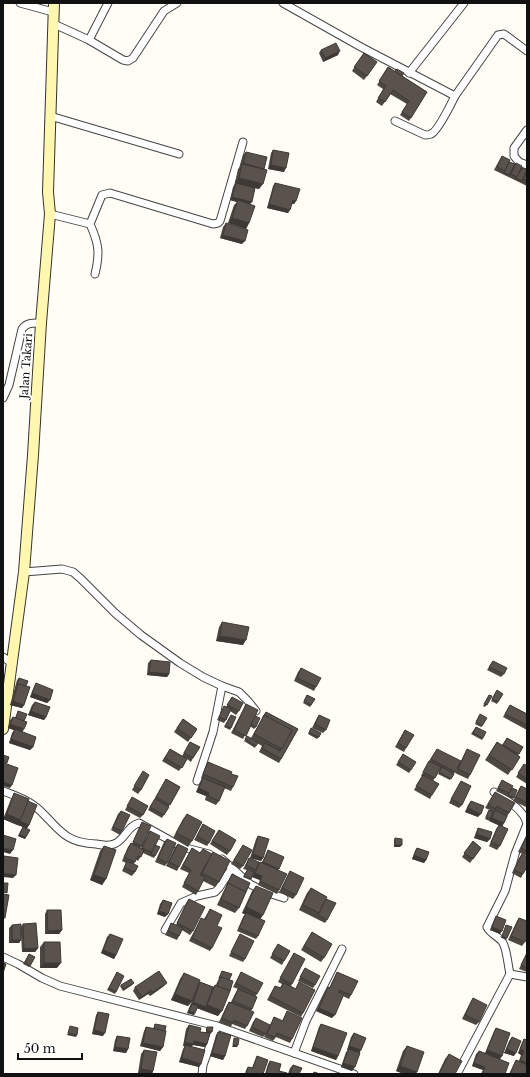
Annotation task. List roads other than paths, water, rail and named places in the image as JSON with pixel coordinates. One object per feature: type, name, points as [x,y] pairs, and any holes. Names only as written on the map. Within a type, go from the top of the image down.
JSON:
[{"type":"street","points":[[20,3],[54,8]]},
{"type":"street","points":[[90,40],[108,3]]},
{"type":"street","points":[[54,24],[90,40],[123,60],[128,61],[133,58],[164,11],[177,3]]},
{"type":"street","points":[[283,3],[409,73],[455,96]]},
{"type":"street","points":[[409,73],[464,3]]},
{"type":"street","name":"Jalan Takari","points":[[3,729],[24,572],[33,455],[41,323],[50,214],[48,192],[54,8]]},
{"type":"street","points":[[395,121],[425,135],[430,135],[442,119],[455,96],[498,36],[504,34],[527,51]]},
{"type":"street","points":[[50,116],[179,154]]},
{"type":"street","points":[[527,130],[514,148],[514,156],[519,162],[527,165]]},
{"type":"street","points":[[95,274],[98,263],[99,248],[90,224],[102,195],[110,193],[213,224],[218,223],[220,221],[243,142]]},
{"type":"street","points":[[50,214],[90,224]]},
{"type":"street","points":[[3,398],[9,385],[22,329],[29,323],[41,323]]},
{"type":"street","points":[[24,572],[62,569],[73,572],[141,635],[180,663],[204,677],[239,692],[256,711]]},
{"type":"street","points":[[3,657],[12,663]]},
{"type":"street","points":[[198,781],[213,732],[222,686]]},
{"type":"street","points":[[3,791],[22,798],[36,807],[56,828],[77,842],[86,844],[116,844],[132,825],[139,823],[147,826],[182,847],[219,856],[250,884],[265,892],[284,898]]},
{"type":"street","points":[[457,1074],[510,974],[504,945],[500,939],[490,932],[487,927],[505,890],[515,854],[527,824],[524,816],[515,807],[494,792]]},
{"type":"street","points":[[165,930],[181,903],[197,896],[215,892],[232,868]]},
{"type":"street","points":[[294,1053],[306,1021],[342,949]]},
{"type":"street","points":[[3,957],[60,986],[217,1026],[354,1074]]},
{"type":"street","points":[[510,974],[527,977]]},
{"type":"street","points":[[202,1074],[203,1065],[217,1026]]}]
